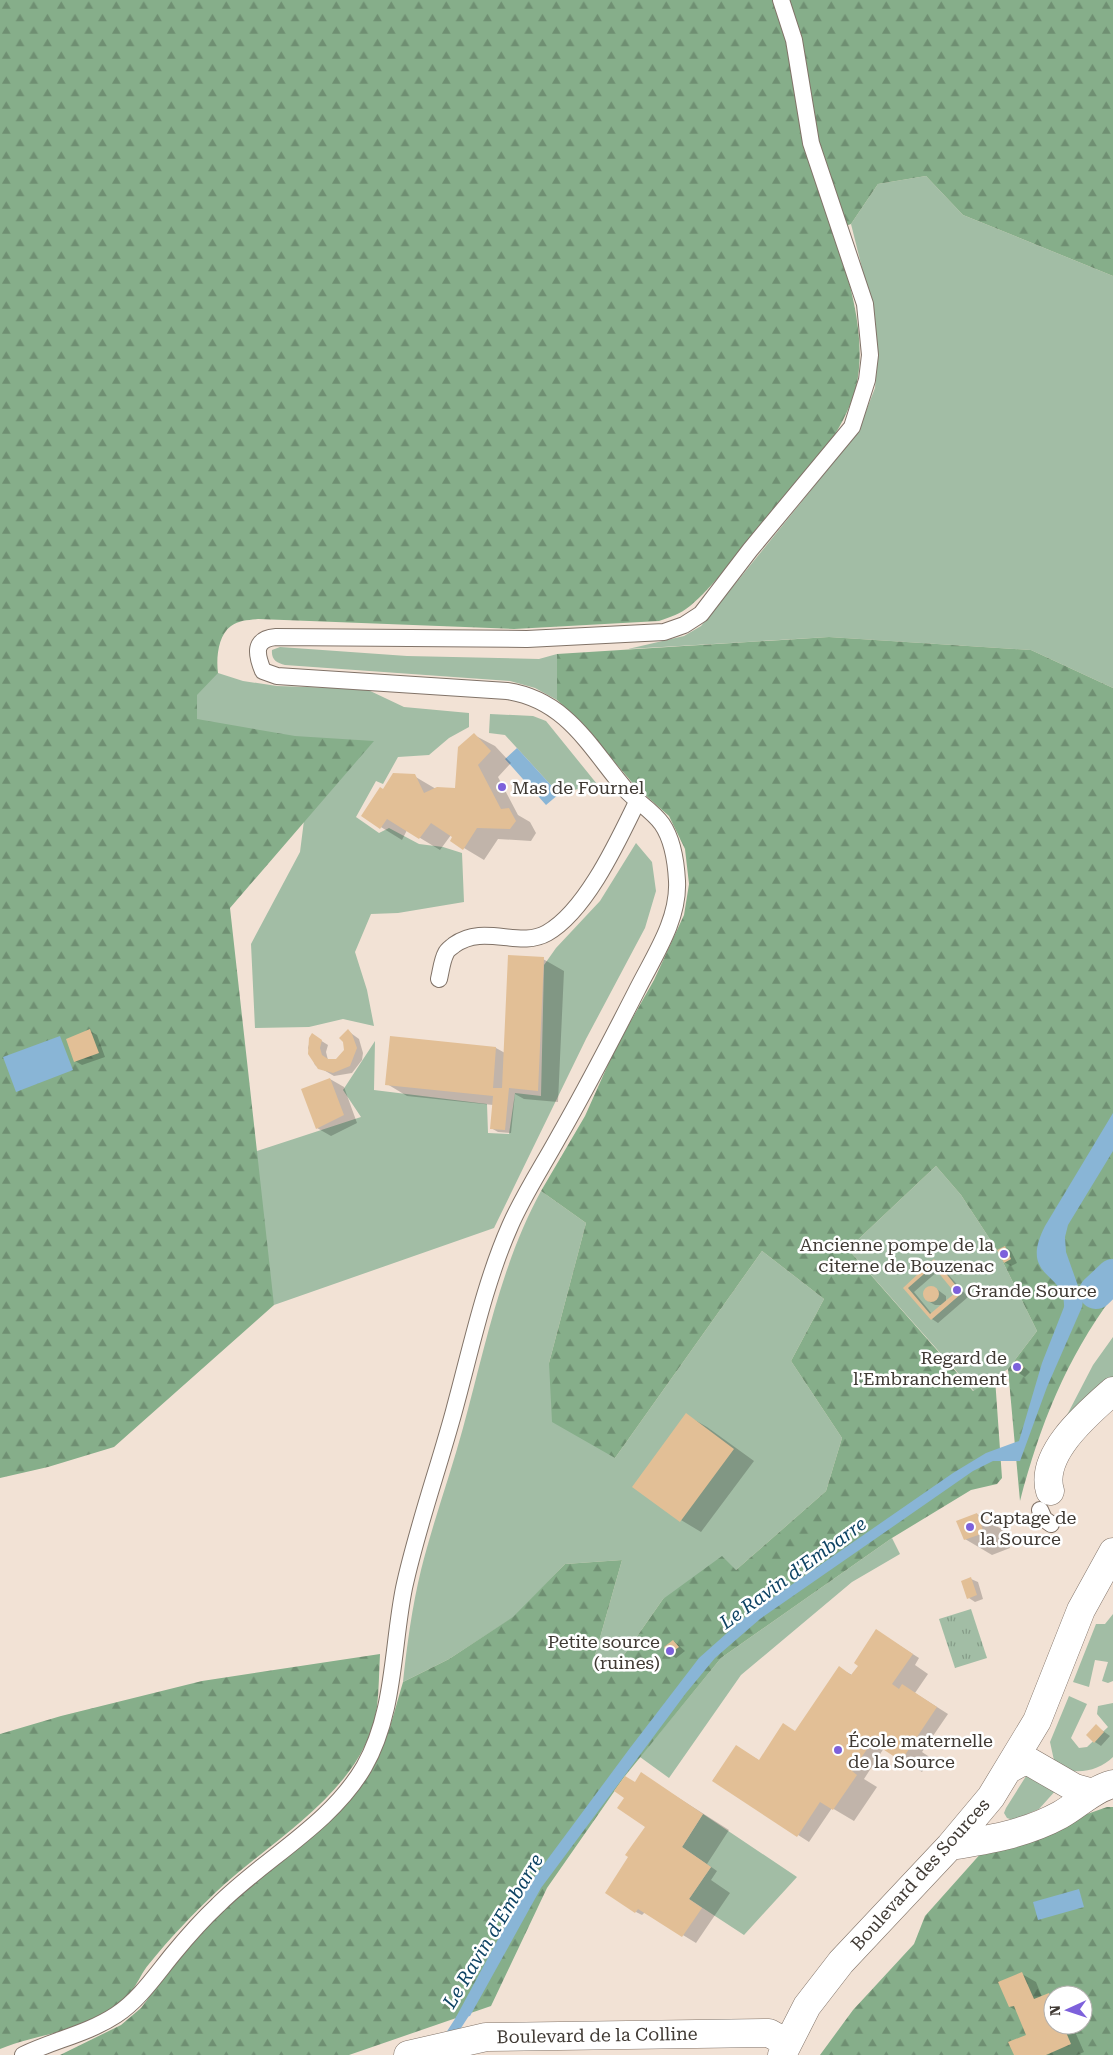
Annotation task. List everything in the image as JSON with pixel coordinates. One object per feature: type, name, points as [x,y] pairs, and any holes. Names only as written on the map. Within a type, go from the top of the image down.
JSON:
[{"type":"street","points":[[1045,1500],[1049,1469],[1058,1448],[1090,1411],[1113,1391]]},
{"type":"street","name":"Boulevard des Sources","points":[[784,2049],[807,2006],[840,1962],[950,1846],[980,1830],[1009,1769],[1047,1700],[1088,1595],[1113,1552]]},
{"type":"street","points":[[1032,1729],[1034,1748],[1046,1770]]},
{"type":"street","points":[[1009,1769],[1028,1761],[1074,1788],[1103,1788]]},
{"type":"street","points":[[980,1830],[1036,1826],[1061,1814],[1103,1788]]},
{"type":"street","name":"Boulevard de la Colline","points":[[408,2055],[478,2043],[769,2033],[784,2049]]},
{"type":"lane","points":[[23,2055],[91,2029],[118,2014],[133,2000],[194,1929],[221,1901],[326,1814],[346,1792],[362,1770],[377,1741],[387,1708],[396,1639],[409,1570],[491,1272],[512,1221],[592,1078],[672,918],[677,900],[677,882],[672,849],[661,822],[638,802],[582,734],[562,714],[539,699],[508,691],[277,676],[263,670],[257,654],[260,644],[267,638],[527,639],[664,632],[684,625],[701,614],[756,542],[852,427],[868,380],[870,355],[865,304],[811,143],[794,40],[780,0]]},
{"type":"lane","points":[[439,979],[446,951],[465,938],[485,935],[530,938],[546,934],[564,921],[593,882],[619,839],[638,802]]},
{"type":"lane","points":[[1045,1500],[1044,1519],[1051,1524]]},
{"type":"green space","points":[[0,0],[1113,0],[1113,276],[963,215],[926,176],[878,184],[851,224],[834,230],[855,307],[860,348],[856,387],[849,407],[839,427],[815,463],[716,580],[686,609],[659,621],[514,629],[258,619],[237,623],[227,630],[223,635],[219,648],[218,673],[197,695],[197,719],[295,736],[374,741],[230,908],[274,1305],[114,1447],[48,1467],[0,1478]]},
{"type":"green space","points":[[926,176],[963,215],[1113,276],[1113,688],[1031,650],[829,637],[628,649],[684,636],[701,626],[833,463],[864,416],[875,388],[878,353],[871,304],[851,224],[878,184]]},
{"type":"green space","points":[[0,600],[204,659],[218,673],[243,681],[277,686],[366,689],[404,707],[469,713],[469,727],[449,738],[429,755],[398,757],[383,784],[376,781],[356,817],[379,833],[389,828],[419,844],[443,847],[462,853],[464,902],[398,913],[371,914],[355,952],[367,990],[374,1026],[343,1019],[309,1027],[255,1028],[251,944],[300,852],[308,789],[193,727]]},
{"type":"green space","points":[[829,637],[1031,650],[1113,688],[1113,1296],[1081,1344],[1056,1394],[1036,1446],[1020,1501],[1008,1369],[1037,1331],[997,1250],[961,1195],[936,1166],[848,1249],[973,1391],[995,1378],[1002,1478],[997,1484],[971,1490],[892,1538],[721,1658],[625,1776],[547,1888],[491,2006],[349,2055],[60,2055],[121,2025],[141,2008],[177,1960],[222,1910],[357,1790],[374,1766],[386,1739],[403,1682],[449,1659],[513,1617],[565,1564],[622,1560],[594,1659],[617,1665],[663,1599],[722,1556],[736,1570],[826,1491],[842,1438],[791,1361],[824,1299],[762,1251],[615,1458],[552,1422],[549,1363],[586,1223],[541,1191],[585,1116],[615,1049],[654,980],[684,915],[689,884],[685,849],[669,816],[636,787],[575,716],[557,700],[557,654]]},
{"type":"green space","points":[[280,647],[407,656],[539,659],[557,654],[557,700],[535,688],[510,681],[285,665],[277,662],[272,656],[272,650]]},
{"type":"green space","points":[[490,714],[533,716],[546,721],[597,784],[559,794],[505,735],[489,733]]},
{"type":"green space","points":[[636,843],[652,862],[656,891],[645,928],[586,1039],[494,1228],[274,1305],[245,1214],[236,1158],[361,1117],[343,1090],[375,1041],[374,1090],[487,1104],[488,1133],[509,1134],[515,1093],[541,1096],[544,965],[556,948],[600,901]]},
{"type":"green space","points":[[936,1166],[961,1195],[997,1250],[1037,1331],[1008,1369],[974,1391],[848,1249]]},
{"type":"green space","points":[[541,1191],[586,1223],[549,1363],[615,1458],[762,1251],[824,1299],[791,1361],[842,1438],[826,1491],[736,1570],[663,1599],[617,1665],[594,1659],[622,1560],[565,1564],[514,1617],[449,1659],[403,1682],[412,1612],[426,1552],[458,1446],[495,1307],[515,1248]]},
{"type":"green space","points":[[1113,1337],[1113,1385],[1066,1417],[1093,1365]]},
{"type":"green space","points":[[892,1538],[900,1554],[852,1582],[741,1675],[669,1778],[640,1757],[721,1658]]},
{"type":"green space","points":[[971,1609],[987,1658],[955,1668],[939,1619]]},
{"type":"green space","points":[[1113,1614],[1113,1681],[1108,1683],[1102,1681],[1108,1662],[1095,1660],[1089,1687],[1073,1682],[1096,1624],[1105,1624]]},
{"type":"green space","points":[[380,1654],[377,1707],[369,1737],[355,1763],[336,1788],[313,1811],[207,1900],[157,1955],[130,1992],[114,2007],[96,2019],[70,2029],[0,2049],[0,1734],[61,1716],[202,1681]]},
{"type":"green space","points":[[1069,1696],[1087,1704],[1071,1738],[1079,1748],[1087,1747],[1108,1727],[1097,1714],[1098,1706],[1113,1703],[1113,1757],[1093,1769],[1077,1771],[1055,1765],[1050,1742]]},
{"type":"green space","points":[[1028,1773],[1057,1789],[1039,1809],[1013,1820],[1007,1818],[1004,1813],[1006,1808]]},
{"type":"green space","points":[[1107,1807],[1113,1807],[1113,2055],[820,2055],[853,2010],[914,1944],[925,1916],[983,1851]]},
{"type":"green space","points":[[703,1814],[797,1877],[744,1935],[689,1899],[711,1867],[682,1847]]},
{"type":"water","points":[[517,748],[559,794],[546,805],[505,759]]},
{"type":"water","points":[[60,1036],[73,1070],[16,1092],[3,1057]]},
{"type":"water","points":[[1113,1113],[1113,1151],[1068,1225],[1065,1237],[1066,1252],[1083,1300],[1082,1307],[1047,1387],[1020,1461],[993,1461],[973,1471],[760,1619],[715,1658],[686,1693],[541,1888],[470,2016],[455,2019],[524,1891],[699,1658],[745,1617],[953,1473],[986,1453],[1019,1441],[1042,1363],[1064,1307],[1063,1295],[1040,1265],[1037,1256],[1038,1243],[1045,1226]]},
{"type":"water","points":[[1079,1889],[1084,1907],[1038,1920],[1033,1902]]},
{"type":"building","points":[[474,733],[491,751],[478,765],[501,809],[509,808],[516,821],[510,829],[477,828],[463,850],[450,841],[452,837],[431,823],[419,839],[387,819],[380,829],[361,816],[380,787],[383,789],[393,773],[415,774],[424,793],[437,787],[455,788],[458,747]]},
{"type":"building","points":[[508,955],[544,957],[538,1091],[509,1088],[505,1130],[490,1129],[493,1096],[385,1085],[390,1036],[496,1047],[493,1088],[502,1088]]},
{"type":"building","points":[[90,1029],[99,1053],[74,1062],[66,1039]]},
{"type":"building","points":[[348,1029],[357,1048],[350,1066],[333,1073],[318,1069],[308,1054],[309,1038],[312,1033],[322,1040],[320,1048],[322,1055],[328,1059],[336,1059],[344,1050],[343,1042],[339,1038]]},
{"type":"building","points":[[330,1078],[344,1115],[316,1129],[301,1089]]},
{"type":"building","name":"Ancienne pompe de la citerne de Bouzenac","points":[[1005,1246],[1011,1259],[1004,1263],[997,1250]]},
{"type":"building","name":"Grande Source","points":[[934,1259],[962,1293],[931,1320],[903,1288]],"holes":[[[933,1266],[955,1293],[930,1314],[908,1288]]]},
{"type":"building","points":[[928,1286],[934,1286],[939,1291],[937,1300],[928,1302],[923,1297],[923,1291]]},
{"type":"building","name":"Regard de l'Embranchement","points":[[1017,1360],[1024,1367],[1018,1374],[1011,1367]]},
{"type":"building","points":[[686,1413],[734,1449],[680,1522],[632,1487]]},
{"type":"building","name":"Captage de la Source","points":[[977,1513],[984,1533],[964,1540],[956,1521]]},
{"type":"building","points":[[971,1577],[977,1595],[967,1599],[961,1581]]},
{"type":"building","points":[[876,1629],[913,1654],[892,1684],[899,1689],[902,1684],[937,1707],[901,1761],[872,1742],[852,1771],[857,1775],[833,1810],[820,1802],[797,1837],[712,1781],[736,1745],[759,1760],[783,1723],[795,1731],[839,1666],[851,1675],[858,1666],[854,1663]]},
{"type":"building","name":"Petite source (ruines)","points":[[673,1640],[679,1647],[668,1655],[664,1647]]},
{"type":"building","points":[[1096,1724],[1104,1732],[1094,1743],[1086,1735]]},
{"type":"building","points":[[641,1772],[703,1814],[682,1847],[711,1867],[689,1899],[702,1908],[682,1937],[638,1909],[635,1913],[605,1893],[628,1857],[625,1855],[645,1827],[617,1808],[624,1798],[614,1791],[625,1776],[635,1782]]},
{"type":"building","points":[[1022,1972],[1034,1999],[1043,1995],[1043,2035],[1067,2035],[1071,2044],[1046,2055],[1014,2055],[1008,2042],[1026,2035],[1014,2006],[1009,2007],[998,1982]]},
{"type":"waterway","points":[[1096,1292],[1113,1276]]},
{"type":"waterway","name":"Le Ravin d'Embarre","points":[[446,2042],[468,2008]]},
{"type":"place","name":"Mas de Fournel","points":[[502,787]]},
{"type":"place","name":"Ancienne pompe de la citerne de Bouzenac","points":[[1004,1254]]},
{"type":"place","name":"Grande Source","points":[[957,1290]]},
{"type":"place","name":"Regard de l'Embranchement","points":[[1017,1367]]},
{"type":"place","name":"Captage de la Source","points":[[970,1527]]},
{"type":"place","name":"Petite source (ruines)","points":[[670,1651]]},
{"type":"place","name":"École maternelle de la Source","points":[[838,1750]]}]
